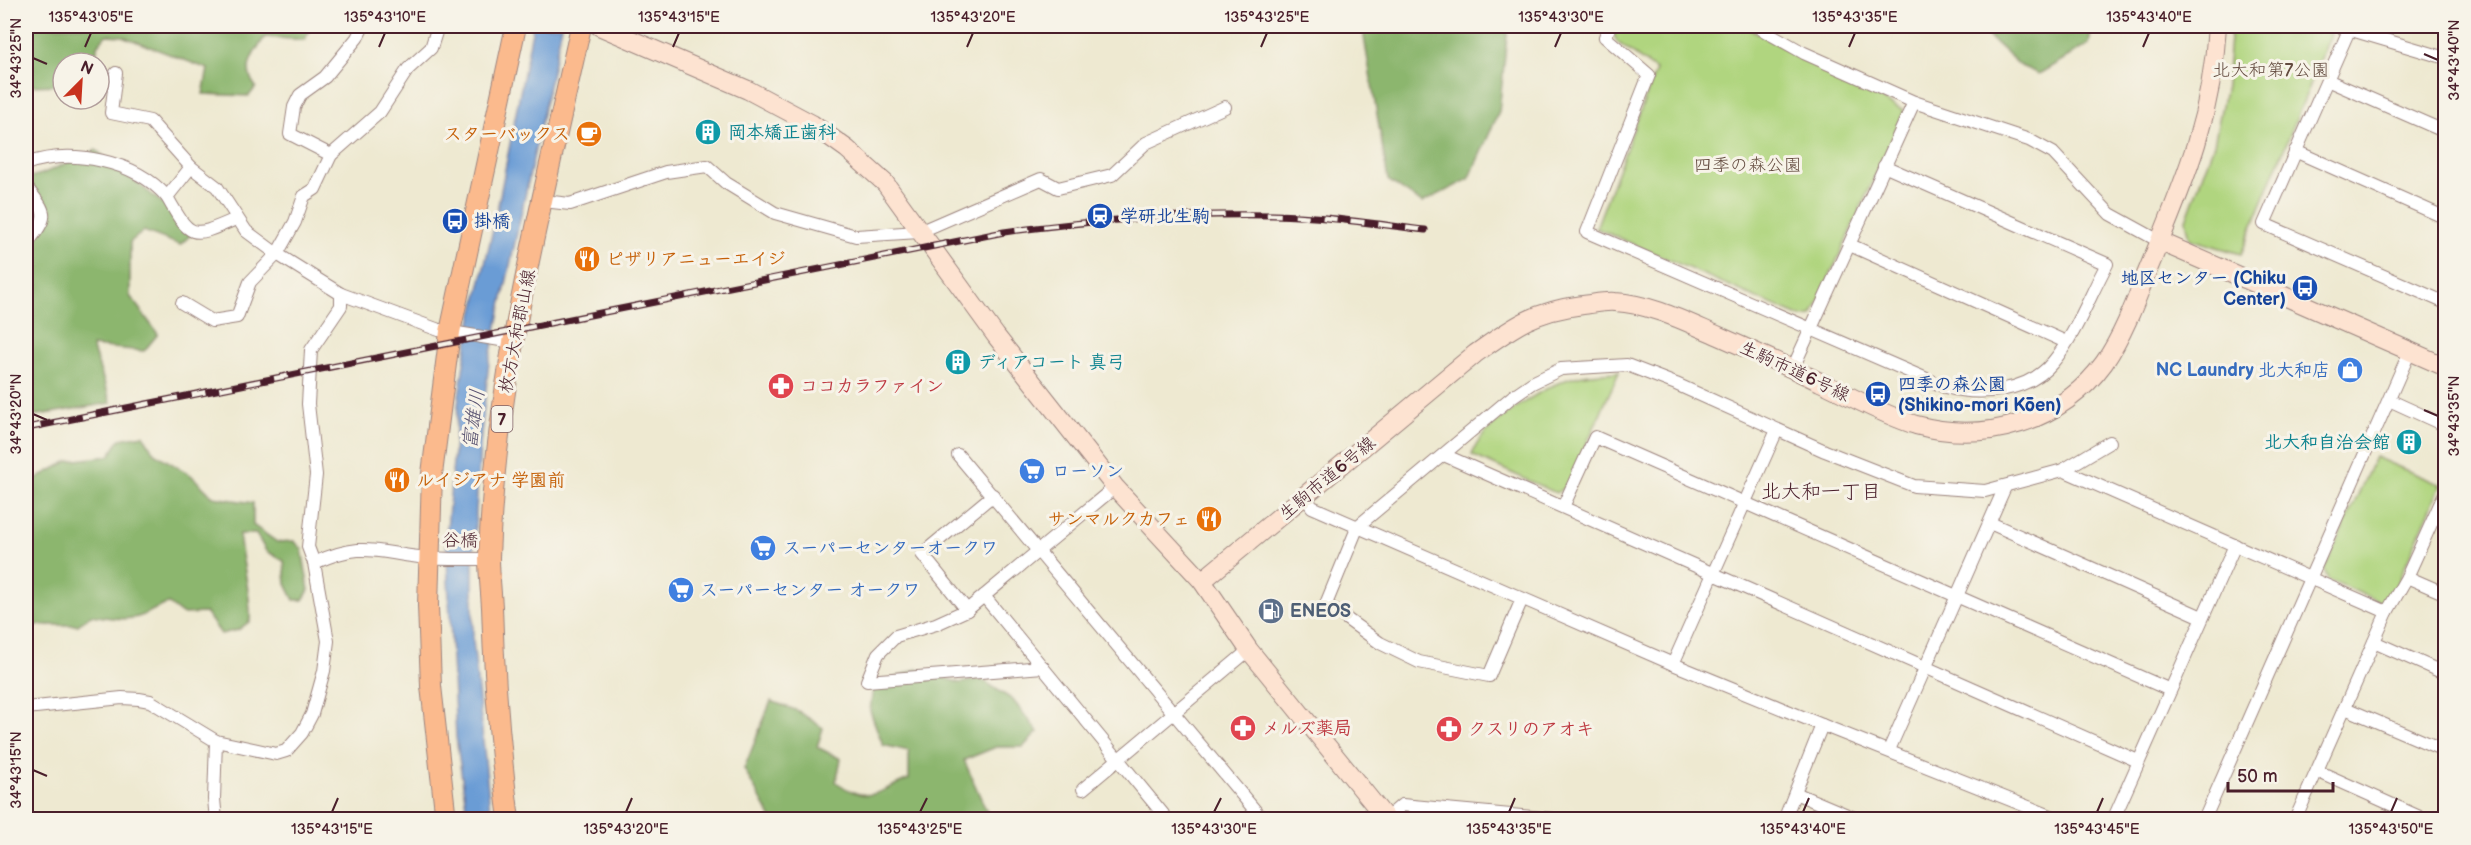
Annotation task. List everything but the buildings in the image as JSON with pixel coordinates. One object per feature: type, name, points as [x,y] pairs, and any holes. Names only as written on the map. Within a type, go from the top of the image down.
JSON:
[{"type":"main road","points":[[446,819],[431,686],[428,605],[432,474],[450,332],[516,26]]},
{"type":"main road","name":"枚方大和郡山線","points":[[509,819],[498,724],[489,559],[499,444],[513,342],[581,26]]},
{"type":"street","points":[[331,155],[290,134],[294,106],[300,95],[325,77],[357,38],[363,26]]},
{"type":"street","points":[[182,303],[212,321],[237,317],[250,282],[277,254],[295,222],[304,196],[315,189],[331,155],[380,112],[408,69],[431,48],[438,26]]},
{"type":"street","points":[[599,26],[748,90],[812,124],[847,149],[885,183],[989,328],[1115,487],[1202,581],[1249,650],[1386,819],[1402,805],[1516,817],[1564,819]]},
{"type":"street","points":[[1610,26],[1605,37],[1649,75],[1587,232],[1945,387],[1973,392],[2001,390],[2026,381],[2052,363],[2066,342],[2107,264],[1884,166]]},
{"type":"street","points":[[1756,26],[1804,53],[1914,102],[2029,140],[2053,153],[2110,214],[2161,242],[2445,367]]},
{"type":"street","name":"生駒市道6号線","points":[[1202,581],[1474,354],[1521,321],[1556,308],[1613,301],[1669,315],[1915,424],[1969,433],[2015,426],[2053,409],[2086,383],[2104,363],[2125,324],[2161,242],[2192,165],[2203,123],[2211,86],[2217,26]]},
{"type":"street","points":[[2445,58],[2344,28],[2327,80],[2264,224],[2445,303]]},
{"type":"street","points":[[116,73],[111,113],[150,121],[191,167],[217,187],[246,231],[277,254],[341,294],[450,332],[513,342]]},
{"type":"street","points":[[2327,80],[2445,132]]},
{"type":"street","points":[[1793,369],[1914,102]]},
{"type":"street","points":[[543,201],[570,204],[666,172],[707,166],[726,183],[775,213],[856,236],[920,232],[1041,179],[1058,188],[1112,175],[1146,143],[1225,107]]},
{"type":"street","points":[[2295,151],[2445,218]]},
{"type":"street","points":[[26,164],[57,156],[93,159],[119,166],[153,181],[167,197],[183,225],[190,231],[204,233],[236,219]]},
{"type":"street","points":[[167,197],[191,167]]},
{"type":"street","points":[[26,187],[43,207],[44,218],[26,245]]},
{"type":"street","points":[[1850,245],[2066,342]]},
{"type":"street","points":[[26,708],[122,698],[140,699],[150,701],[216,741],[276,754],[286,751],[302,733],[312,714],[324,671],[328,641],[314,563],[308,547],[316,475],[308,404],[311,350],[341,306],[341,294]]},
{"type":"street","points":[[2204,819],[2410,351]]},
{"type":"street","points":[[1522,599],[1489,676],[1419,662],[1380,643],[1326,604],[1358,526],[1532,383],[1561,369],[1627,365],[1643,370],[1777,430],[1914,486],[1985,491],[2005,487],[2063,470],[2110,442]]},
{"type":"street","points":[[2389,400],[2445,426]]},
{"type":"street","points":[[1673,664],[1777,430]]},
{"type":"street","points":[[1563,507],[1595,437],[2170,690]]},
{"type":"street","points":[[958,454],[1263,819]]},
{"type":"street","points":[[1444,455],[2138,762]]},
{"type":"street","points":[[2063,470],[2387,612]]},
{"type":"street","points":[[1042,667],[867,681],[878,654],[896,636],[936,624],[968,610],[1115,487]]},
{"type":"street","points":[[1888,750],[2005,487]]},
{"type":"street","points":[[2295,819],[2387,612],[2442,510],[2445,491]]},
{"type":"street","points":[[968,610],[922,554],[993,495]]},
{"type":"street","points":[[1305,496],[1312,507],[1673,664],[2061,819]]},
{"type":"street","points":[[1990,523],[2202,617]]},
{"type":"street","points":[[2113,819],[2235,545]]},
{"type":"street","name":"谷橋","points":[[314,563],[351,549],[378,549],[429,558],[489,559]]},
{"type":"street","points":[[2407,577],[2445,594]]},
{"type":"street","points":[[984,596],[1163,814]]},
{"type":"street","points":[[2374,642],[2445,674]]},
{"type":"street","points":[[1083,789],[1249,650]]},
{"type":"street","points":[[2345,708],[2445,751]]},
{"type":"street","points":[[1785,819],[1822,725]]},
{"type":"street","points":[[216,741],[214,799],[216,819]]},
{"type":"street","points":[[2317,771],[2426,819]]},
{"type":"street","points":[[1795,793],[1859,819]]},
{"type":"green space","points":[[26,26],[312,26],[304,40],[265,37],[250,61],[249,74],[256,87],[249,96],[203,94],[208,69],[122,36],[106,35],[97,46],[97,51],[51,51],[51,85],[26,86]]},
{"type":"green space","points":[[1364,26],[1508,26],[1499,112],[1469,179],[1422,203],[1388,180]]},
{"type":"green space","name":"四季の森公園","points":[[1619,26],[1744,26],[1904,111],[1812,316],[1801,317],[1596,228],[1656,70],[1617,42],[1614,35]]},
{"type":"green space","points":[[1977,26],[2092,26],[2089,44],[2039,74],[2021,66]]},
{"type":"green space","name":"北大和第7公園","points":[[2231,26],[2314,26],[2331,34],[2241,254],[2190,239],[2186,220],[2214,144],[2226,86]]},
{"type":"green space","points":[[96,150],[196,230],[180,245],[144,231],[130,242],[130,296],[158,334],[144,351],[92,346],[111,403],[26,417],[26,178],[42,174]]},
{"type":"green space","points":[[1619,372],[1568,485],[1556,493],[1472,455],[1477,444],[1498,421],[1543,391],[1574,377]]},
{"type":"green space","points":[[143,435],[154,453],[191,475],[213,497],[253,503],[253,525],[277,542],[294,541],[302,549],[309,590],[303,600],[294,600],[286,584],[284,561],[266,551],[256,534],[239,534],[248,588],[250,621],[238,630],[221,634],[206,613],[182,614],[169,604],[142,616],[126,619],[91,615],[78,625],[26,625],[26,472],[35,479],[68,461],[109,456],[120,439]]},
{"type":"green space","points":[[2375,457],[2441,485],[2390,600],[2382,603],[2328,579],[2324,570]]},
{"type":"green space","points":[[916,669],[960,683],[981,679],[1013,700],[1038,732],[1023,747],[996,747],[964,760],[990,819],[772,819],[744,769],[771,701],[798,711],[823,728],[817,747],[841,759],[836,782],[857,793],[873,794],[909,779],[909,751],[883,745],[870,711],[873,688]]},
{"type":"water","name":"富雄川","points":[[533,26],[562,26],[489,362],[480,444],[473,563],[473,640],[491,819],[468,820],[456,737],[446,540],[459,395],[470,327],[495,221]]},
{"type":"railway","points":[[27,428],[1004,232],[1139,218],[1206,215],[1312,217],[1425,230]]},
{"type":"place","name":"岡本矯正歯科","points":[[708,132]]},
{"type":"place","name":"スターバックス","points":[[589,134]]},
{"type":"place","name":"学研北生駒","points":[[1100,216]]},
{"type":"place","name":"掛橋","points":[[455,221]]},
{"type":"place","name":"ピザリアニューエイジ","points":[[587,259]]},
{"type":"place","name":"地区センター (Chiku Center)","points":[[2305,288]]},
{"type":"place","name":"ディアコート 真弓","points":[[958,362]]},
{"type":"place","name":"NC Laundry 北大和店","points":[[2350,370]]},
{"type":"place","name":"ココカラファイン","points":[[781,386]]},
{"type":"place","name":"四季の森公園 (Shikino-mori Kōen)","points":[[1878,394]]},
{"type":"place","name":"北大和自治会館","points":[[2409,442]]},
{"type":"place","name":"ローソン","points":[[1032,471]]},
{"type":"place","name":"ルイジアナ 学園前","points":[[397,480]]},
{"type":"place","name":"サンマルクカフェ","points":[[1209,519]]},
{"type":"place","name":"スーパーセンターオークワ","points":[[763,548]]},
{"type":"place","name":"スーパーセンター オークワ","points":[[681,590]]},
{"type":"place","name":"ENEOS","points":[[1271,611]]},
{"type":"place","name":"メルズ薬局","points":[[1243,728]]},
{"type":"place","name":"クスリのアオキ","points":[[1449,729]]},
{"type":"district","name":"北大和一丁目","points":[[1821,491]]}]
